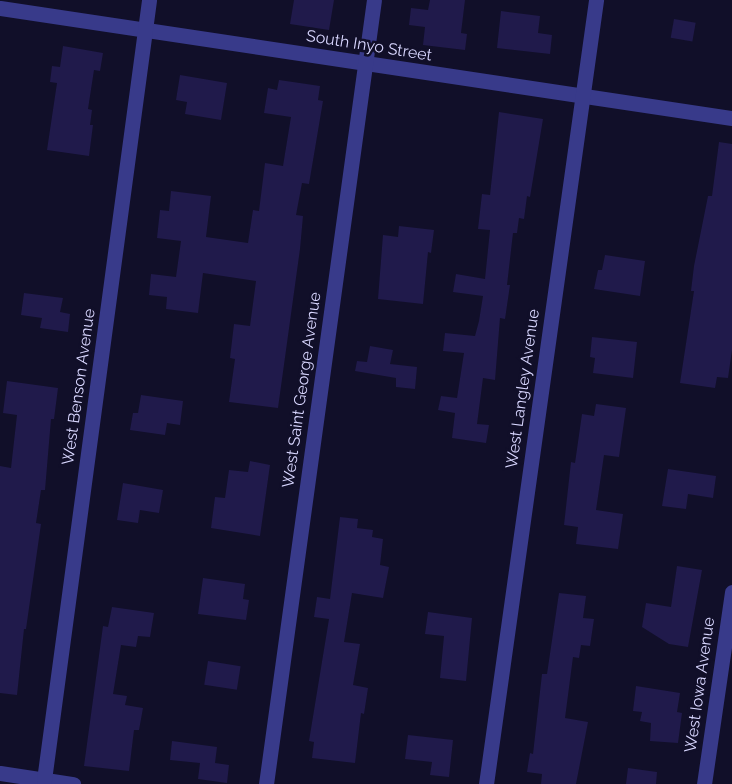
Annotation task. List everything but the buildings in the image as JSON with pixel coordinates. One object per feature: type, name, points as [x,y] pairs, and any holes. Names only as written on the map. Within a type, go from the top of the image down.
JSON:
[{"type":"street","name":"West Benson Avenue","points":[[44,780],[149,0]]},
{"type":"street","name":"West Saint George Avenue","points":[[266,784],[374,0]]},
{"type":"street","name":"West Langley Avenue","points":[[486,784],[596,0]]},
{"type":"street","name":"South Inyo Street","points":[[0,8],[732,118]]},
{"type":"street","name":"West Iowa Avenue","points":[[704,784],[732,592]]},
{"type":"street","points":[[0,773],[74,784]]}]
